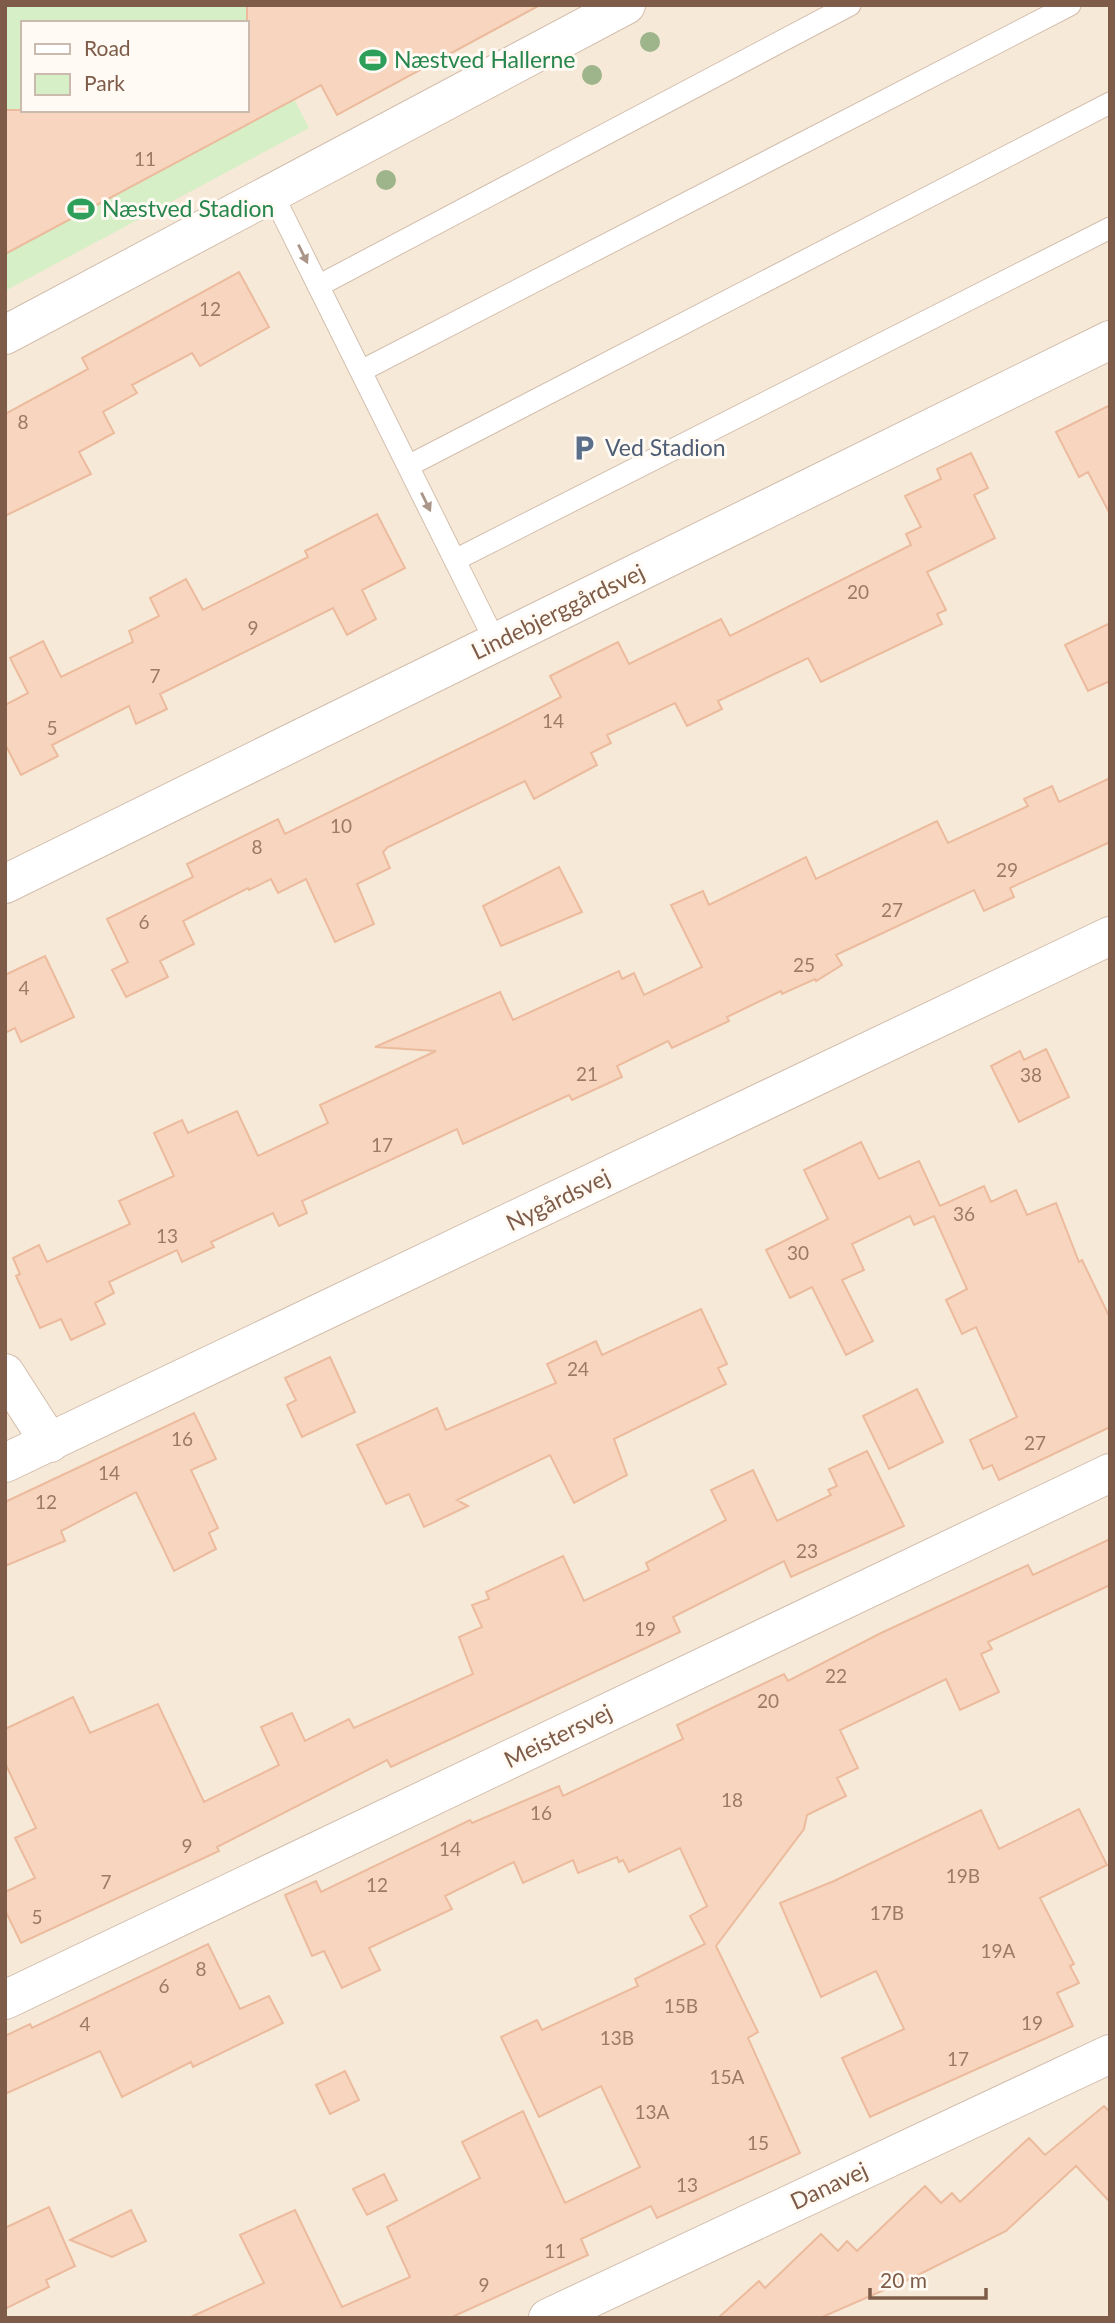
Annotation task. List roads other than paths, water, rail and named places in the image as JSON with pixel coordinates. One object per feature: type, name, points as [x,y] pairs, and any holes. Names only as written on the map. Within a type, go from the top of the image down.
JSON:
[{"type":"street","points":[[5,335],[626,5]]},
{"type":"street","name":"Lindebjerggårdsvej","points":[[5,884],[1110,340]]},
{"type":"street","name":"Nygårdsvej","points":[[5,1463],[1110,936]]},
{"type":"street","points":[[5,1373],[50,1443]]},
{"type":"street","name":"Meistersvej","points":[[5,2000],[1110,1473]]},
{"type":"street","name":"Danavej","points":[[548,2318],[1110,2054]]},
{"type":"lane","points":[[318,286],[850,5]]},
{"type":"lane","points":[[361,371],[1070,5]]},
{"type":"lane","points":[[408,466],[1110,103]]},
{"type":"lane","points":[[272,193],[496,643]]},
{"type":"lane","points":[[455,560],[1110,228]]},
{"type":"place","name":"Næstved Hallerne","points":[[373,60]]},
{"type":"place","name":"Næstved Stadion","points":[[81,209]]},
{"type":"place","name":"Ved Stadion","points":[[584,448]]}]
